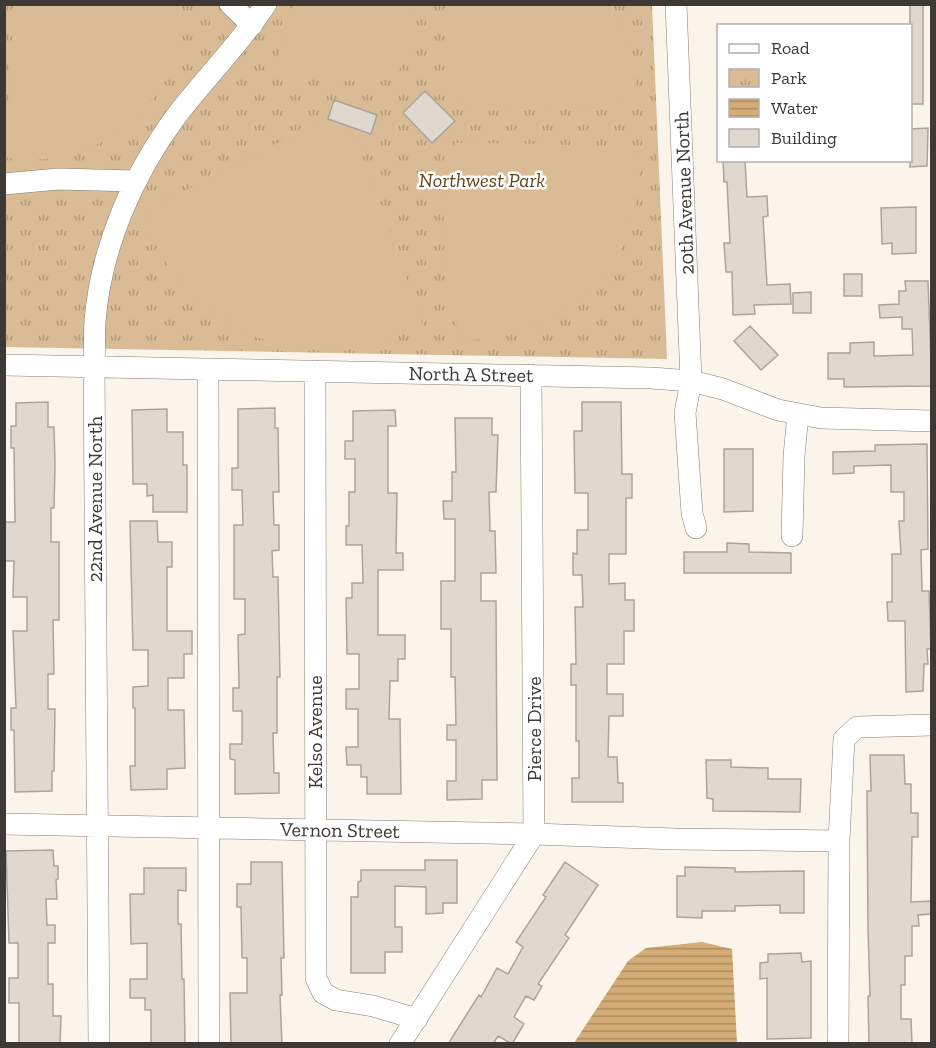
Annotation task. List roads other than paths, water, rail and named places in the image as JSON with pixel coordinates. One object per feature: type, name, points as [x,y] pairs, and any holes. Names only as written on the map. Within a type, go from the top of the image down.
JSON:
[{"type":"street","points":[[230,4],[252,25]]},
{"type":"street","name":"22nd Avenue North","points":[[99,1044],[95,321],[104,269],[114,235],[135,181],[149,155],[177,115],[252,25],[266,4]]},
{"type":"street","name":"20th Avenue North","points":[[676,4],[691,381],[685,413],[692,513],[696,528]]},
{"type":"street","points":[[4,184],[58,180],[135,181]]},
{"type":"street","name":"North A Street","points":[[4,365],[651,378],[691,381],[723,389],[778,410],[821,418],[932,421]]},
{"type":"street","points":[[208,369],[209,1044]]},
{"type":"street","name":"Kelso Avenue","points":[[315,371],[316,978],[323,993],[336,1000],[373,1006],[417,1019]]},
{"type":"street","name":"Pierce Drive","points":[[531,375],[534,834]]},
{"type":"street","points":[[792,536],[794,456],[798,414]]},
{"type":"street","points":[[838,1044],[839,841],[844,739],[857,727],[932,725]]},
{"type":"street","name":"Vernon Street","points":[[4,824],[839,841]]},
{"type":"street","points":[[400,1044],[534,834]]},
{"type":"water","points":[[702,942],[732,949],[737,1043],[574,1043],[628,961],[646,948]]},
{"type":"park label","name":"Northwest Park","points":[[482,180]]}]
